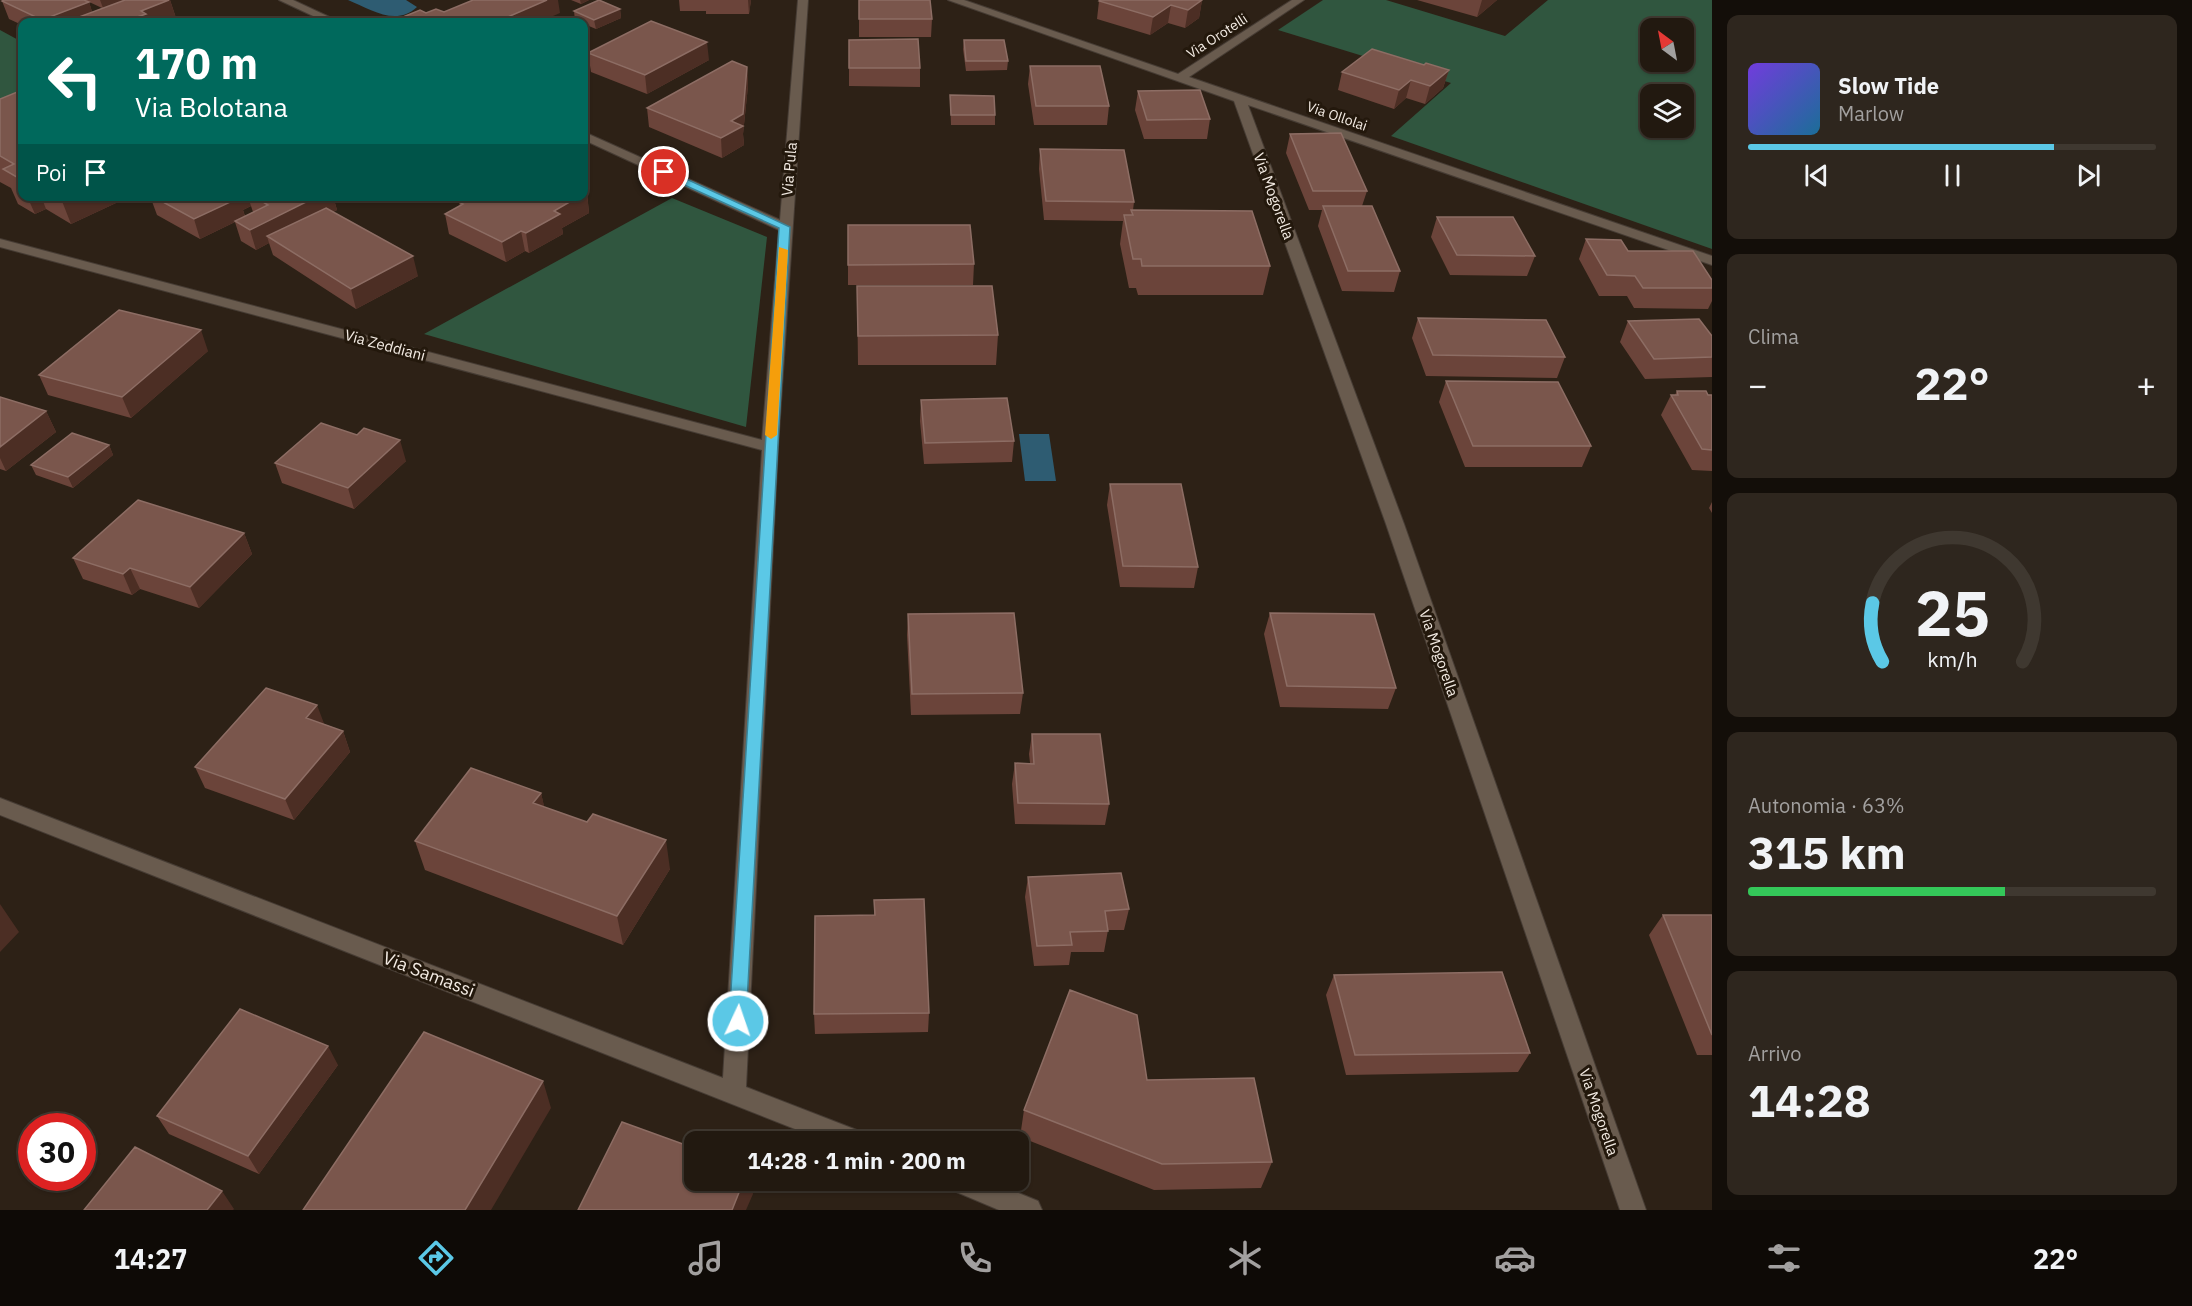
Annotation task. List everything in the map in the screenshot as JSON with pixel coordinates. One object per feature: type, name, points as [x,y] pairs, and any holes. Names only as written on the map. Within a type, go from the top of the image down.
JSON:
[{"type":"street","points":[[284,0],[325,18]]},
{"type":"street","name":"Via Pula","points":[[734,1093],[770,447],[784,227],[803,0]]},
{"type":"street","name":"Via Ollolai","points":[[953,0],[1712,261]]},
{"type":"street","name":"Via Orotelli","points":[[1181,77],[1299,0]]},
{"type":"street","points":[[588,60],[625,42]]},
{"type":"street","name":"Via Mogorella","points":[[1239,98],[1395,524],[1633,1210]]},
{"type":"street","points":[[588,138],[784,227]]},
{"type":"street","name":"Via Zeddiani","points":[[0,243],[770,447]]},
{"type":"street","name":"Via Samassi","points":[[0,806],[830,1131]]},
{"type":"street","points":[[983,1191],[1029,1210]]},
{"type":"green space","points":[[1323,0],[1386,0],[1505,36],[1548,0],[1712,0],[1712,249],[1391,136],[1451,83],[1278,30]]},
{"type":"green space","points":[[0,30],[18,40],[18,119],[0,126]]},
{"type":"green space","points":[[672,198],[767,237],[746,427],[424,334]]},
{"type":"water","points":[[348,0],[406,0],[417,7],[409,13],[392,16]]},
{"type":"water","points":[[1019,434],[1049,434],[1056,481],[1025,481]]},
{"type":"building","points":[[84,0],[89,2],[47,18],[38,18],[2,1]]},
{"type":"building","points":[[125,0],[169,0],[141,11],[146,14],[134,18],[79,17]]},
{"type":"building","points":[[473,0],[547,0],[505,18],[400,18],[420,10],[426,13],[436,9],[444,12]]},
{"type":"building","points":[[599,0],[620,9],[594,20],[574,11]]},
{"type":"building","points":[[859,0],[930,0],[932,19],[859,19]]},
{"type":"building","points":[[1100,0],[1202,0],[1188,10],[1171,5],[1153,17]]},
{"type":"building","points":[[651,21],[707,42],[645,75],[588,53]]},
{"type":"building","points":[[918,39],[920,68],[849,68],[849,40]]},
{"type":"building","points":[[964,40],[1004,40],[1008,61],[966,61]]},
{"type":"building","points":[[1372,49],[1449,70],[1430,86],[1411,80],[1399,90],[1342,72]]},
{"type":"building","points":[[732,61],[747,67],[743,114],[731,121],[743,126],[721,138],[647,108]]},
{"type":"building","points":[[1030,66],[1100,66],[1109,106],[1036,106]]},
{"type":"building","points":[[1200,90],[1210,119],[1147,120],[1138,91]]},
{"type":"building","points":[[18,92],[18,178],[3,169],[14,164],[0,156],[0,99]]},
{"type":"building","points":[[950,95],[994,96],[995,115],[951,115]]},
{"type":"building","points":[[1341,133],[1367,191],[1313,191],[1290,134]]},
{"type":"building","points":[[1040,149],[1124,150],[1134,202],[1046,201]]},
{"type":"building","points":[[161,201],[233,201],[194,219]]},
{"type":"building","points":[[261,201],[308,201],[250,230],[235,221],[268,205]]},
{"type":"building","points":[[571,201],[554,211],[560,214],[526,233],[521,231],[502,242],[445,214],[463,204],[459,202]]},
{"type":"building","points":[[1323,206],[1372,206],[1400,271],[1348,271]]},
{"type":"building","points":[[326,208],[413,256],[351,289],[267,236]]},
{"type":"building","points":[[1131,210],[1252,211],[1270,266],[1142,266],[1141,259],[1133,259],[1124,215],[1133,215]]},
{"type":"building","points":[[1437,217],[1513,217],[1535,256],[1457,255]]},
{"type":"building","points":[[848,225],[970,225],[974,264],[848,265]]},
{"type":"building","points":[[1586,239],[1621,240],[1628,251],[1693,251],[1712,280],[1712,288],[1643,288],[1635,276],[1607,275]]},
{"type":"building","points":[[857,286],[992,286],[998,335],[858,336]]},
{"type":"building","points":[[119,310],[201,330],[122,397],[39,375]]},
{"type":"building","points":[[1418,318],[1546,320],[1565,357],[1433,355]]},
{"type":"building","points":[[1699,319],[1712,336],[1712,357],[1654,359],[1628,321]]},
{"type":"building","points":[[1446,381],[1558,382],[1591,446],[1473,446]]},
{"type":"building","points":[[1677,391],[1706,391],[1708,395],[1712,395],[1712,450],[1702,449],[1671,395],[1678,395]]},
{"type":"building","points":[[0,397],[46,411],[0,447]]},
{"type":"building","points":[[1007,398],[1014,441],[925,443],[921,400]]},
{"type":"building","points":[[321,423],[357,435],[364,428],[400,440],[348,488],[275,463]]},
{"type":"building","points":[[72,433],[109,445],[68,477],[31,465]]},
{"type":"building","points":[[1110,484],[1181,484],[1198,567],[1123,566]]},
{"type":"building","points":[[138,500],[244,533],[190,587],[130,568],[123,574],[73,558]]},
{"type":"building","points":[[1014,613],[1023,693],[912,694],[908,614]]},
{"type":"building","points":[[1270,613],[1374,614],[1396,688],[1287,686]]},
{"type":"building","points":[[266,688],[317,705],[306,718],[343,731],[285,799],[195,767]]},
{"type":"building","points":[[1032,734],[1100,734],[1109,804],[1018,803],[1015,763],[1034,764]]},
{"type":"building","points":[[471,768],[541,793],[533,803],[587,822],[593,814],[666,840],[617,916],[415,841]]},
{"type":"building","points":[[1121,873],[1129,909],[1105,911],[1108,931],[1070,932],[1072,945],[1037,946],[1028,877]]},
{"type":"building","points":[[924,899],[929,1013],[814,1014],[815,916],[875,915],[874,900]]},
{"type":"building","points":[[1663,915],[1712,915],[1712,1035]]},
{"type":"building","points":[[1502,972],[1530,1053],[1355,1055],[1334,975]]},
{"type":"building","points":[[1070,990],[1137,1015],[1147,1080],[1254,1078],[1272,1162],[1162,1164],[1024,1110]]},
{"type":"building","points":[[240,1009],[328,1046],[248,1156],[157,1116]]},
{"type":"building","points":[[424,1032],[543,1081],[465,1210],[303,1210]]},
{"type":"building","points":[[622,1122],[684,1144],[684,1191],[740,1191],[732,1210],[578,1210]]},
{"type":"building","points":[[135,1147],[222,1191],[207,1210],[84,1210]]},
{"type":"slow traffic","points":[[771,435],[783,250]]},
{"type":"route","points":[[664,172],[784,227],[738,1021]]}]
